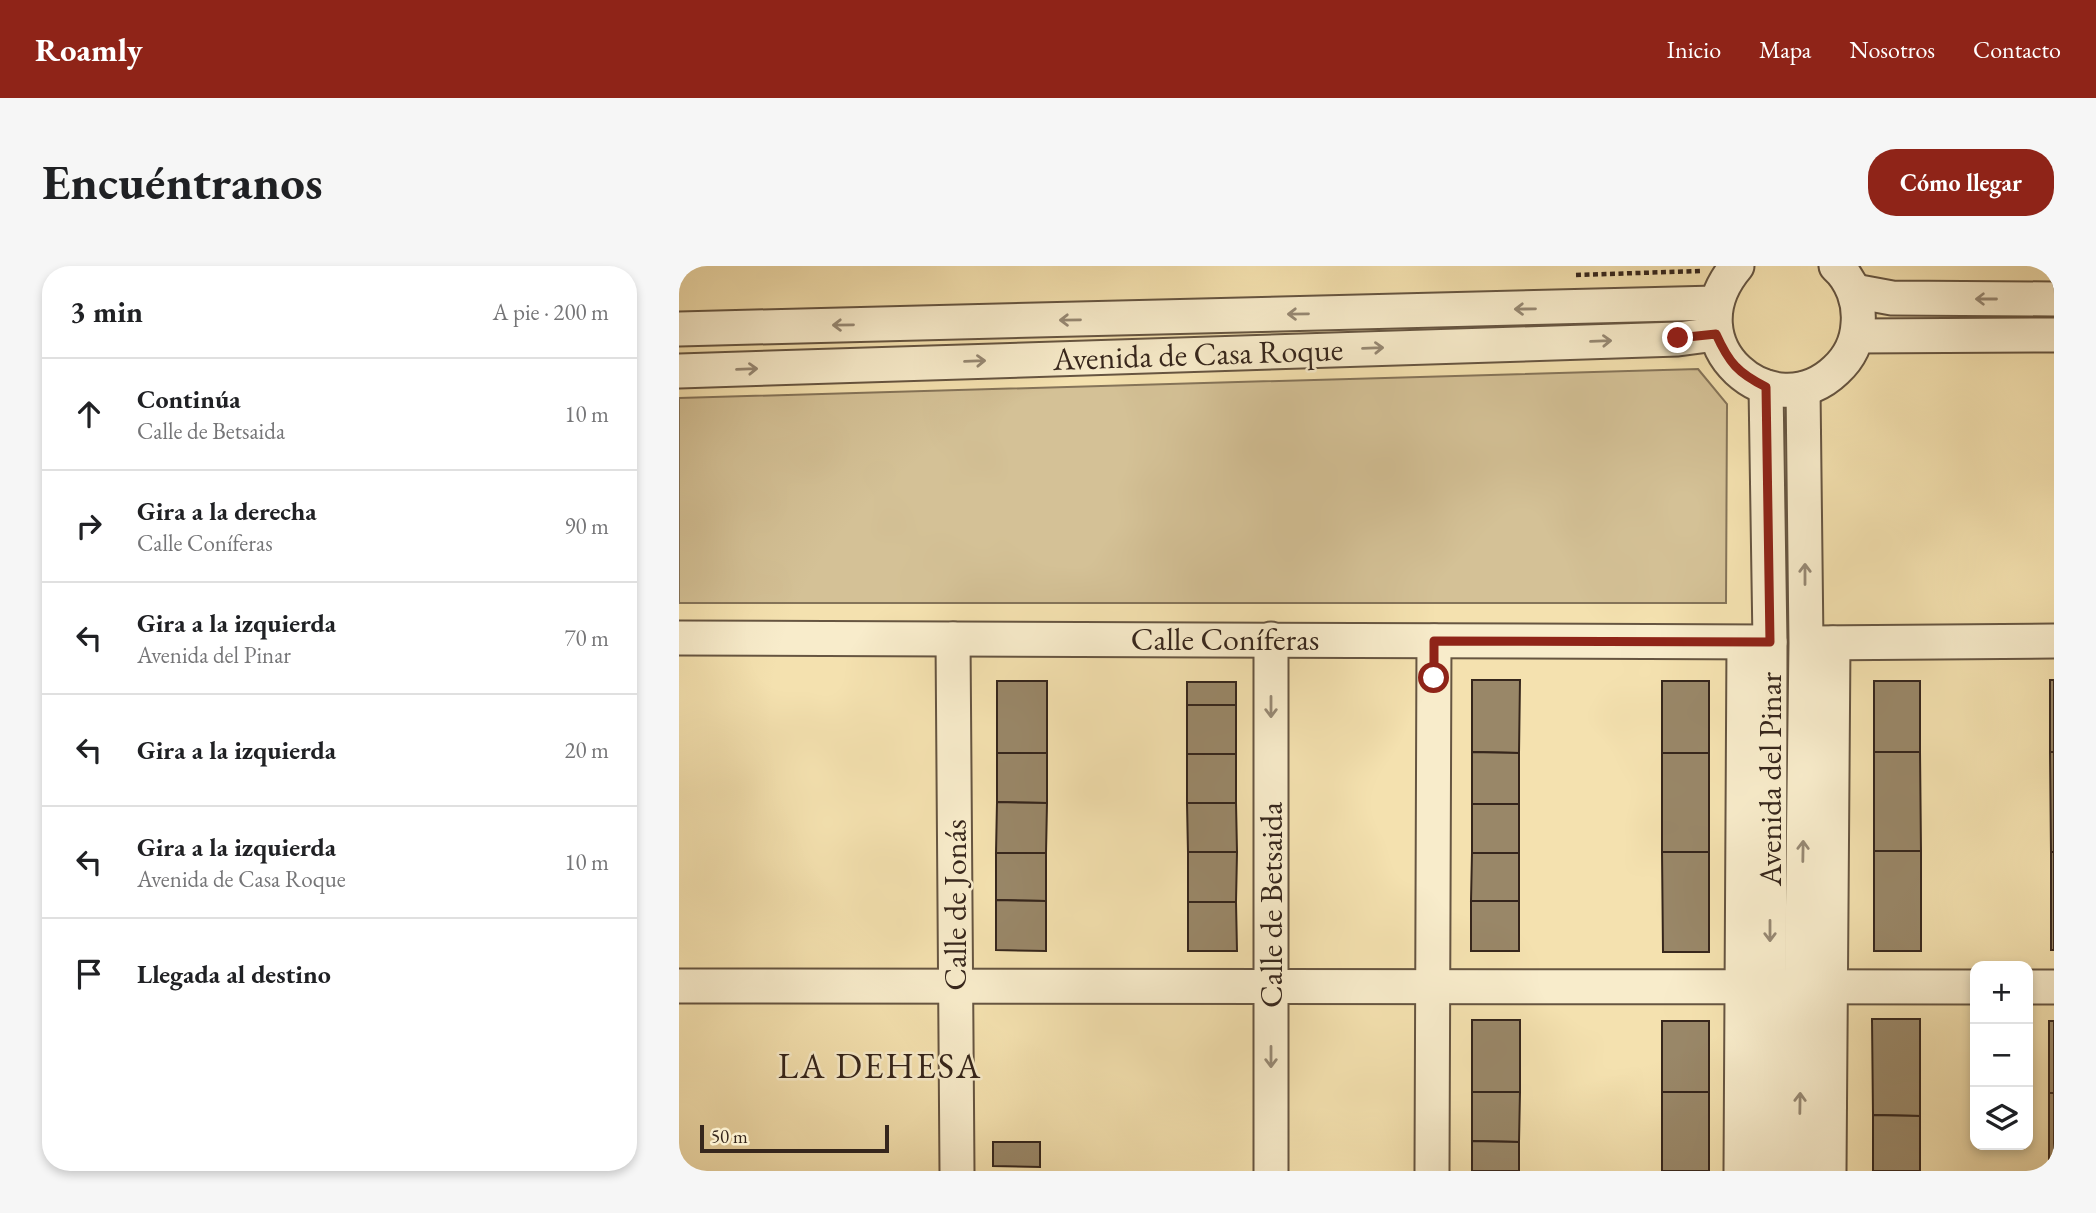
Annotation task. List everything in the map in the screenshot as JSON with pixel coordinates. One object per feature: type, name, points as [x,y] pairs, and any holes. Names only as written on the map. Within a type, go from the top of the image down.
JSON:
[{"type":"street","points":[[1737,266],[1725,281],[1716,319],[1726,358],[1743,376],[1766,387],[1784,391],[1803,389],[1827,378],[1846,360],[1857,336],[1859,313],[1845,278]]},
{"type":"street","points":[[1845,278],[1892,298],[2054,299]]},
{"type":"street","name":"Avenida de Casa Roque","points":[[679,329],[1716,319]]},
{"type":"street","name":"Avenida de Casa Roque","points":[[679,371],[1650,340],[1716,319]]},
{"type":"street","points":[[1857,336],[2054,335]]},
{"type":"street","name":"Avenida del Pinar","points":[[1766,387],[1757,643],[1799,1171]]},
{"type":"street","name":"Avenida del Pinar","points":[[1769,1171],[1819,643],[1803,389]]},
{"type":"street","name":"Calle Coníferas","points":[[679,638],[1757,643]]},
{"type":"street","name":"Calle de Jonás","points":[[953,639],[957,1171]]},
{"type":"street","name":"Calle de Betsaida","points":[[1271,639],[1271,1171]]},
{"type":"street","points":[[1432,1171],[1434,641]]},
{"type":"street","points":[[1819,643],[2054,641]]},
{"type":"street","points":[[679,986],[1970,987]]},
{"type":"street","name":"Avenida del Pinar","points":[[1741,1171],[1786,987]]},
{"type":"street","name":"Avenida del Pinar","points":[[1786,987],[1829,1171]]},
{"type":"street","points":[[2033,987],[2054,987]]},
{"type":"shaded area","points":[[1698,369],[1727,404],[1726,603],[679,603],[679,398]]},
{"type":"building","points":[[1472,680],[1520,680],[1519,753],[1472,752]]},
{"type":"building","points":[[2050,680],[2054,680],[2054,752],[2050,752]]},
{"type":"building","points":[[997,681],[1047,681],[1047,753],[997,753]]},
{"type":"building","points":[[1662,681],[1709,681],[1709,753],[1662,753]]},
{"type":"building","points":[[1874,681],[1920,681],[1920,752],[1874,752]]},
{"type":"building","points":[[1187,682],[1236,682],[1236,705],[1187,705]]},
{"type":"building","points":[[1187,705],[1236,705],[1236,754],[1187,754]]},
{"type":"building","points":[[1472,752],[1519,753],[1519,804],[1472,804]]},
{"type":"building","points":[[1874,752],[1920,752],[1921,851],[1874,851]]},
{"type":"building","points":[[2050,752],[2054,752],[2054,852],[2051,852]]},
{"type":"building","points":[[997,753],[1047,753],[1047,803],[997,802]]},
{"type":"building","points":[[1662,753],[1709,753],[1709,852],[1662,852]]},
{"type":"building","points":[[1187,754],[1236,754],[1236,803],[1187,803]]},
{"type":"building","points":[[997,802],[1047,803],[1046,853],[996,853]]},
{"type":"building","points":[[1187,803],[1236,803],[1237,852],[1188,852]]},
{"type":"building","points":[[1472,804],[1519,804],[1519,853],[1472,853]]},
{"type":"building","points":[[1874,851],[1921,851],[1921,951],[1874,951]]},
{"type":"building","points":[[1188,852],[1237,852],[1236,902],[1188,902]]},
{"type":"building","points":[[1662,852],[1709,852],[1709,952],[1663,952]]},
{"type":"building","points":[[2051,852],[2054,852],[2054,950],[2051,950]]},
{"type":"building","points":[[996,853],[1046,853],[1046,901],[996,900]]},
{"type":"building","points":[[1472,853],[1519,853],[1519,901],[1471,901]]},
{"type":"building","points":[[996,900],[1046,901],[1046,951],[996,950]]},
{"type":"building","points":[[1471,901],[1519,901],[1519,951],[1471,951]]},
{"type":"building","points":[[1188,902],[1236,902],[1237,951],[1188,951]]},
{"type":"building","points":[[1872,1019],[1920,1019],[1920,1116],[1873,1115]]},
{"type":"building","points":[[1472,1020],[1520,1020],[1520,1092],[1472,1092]]},
{"type":"building","points":[[1662,1021],[1709,1021],[1709,1092],[1662,1092]]},
{"type":"building","points":[[2049,1021],[2054,1021],[2054,1093],[2049,1093]]},
{"type":"building","points":[[1472,1092],[1520,1092],[1519,1142],[1472,1141]]},
{"type":"building","points":[[1662,1092],[1709,1092],[1709,1171],[1662,1171]]},
{"type":"building","points":[[2049,1093],[2054,1093],[2054,1171],[2049,1171]]},
{"type":"building","points":[[1873,1115],[1920,1116],[1920,1171],[1873,1171]]},
{"type":"building","points":[[1472,1141],[1519,1142],[1519,1171],[1472,1171]]},
{"type":"building","points":[[993,1142],[1040,1142],[1040,1167],[993,1166]]},
{"type":"district","name":"LA DEHESA","points":[[880,1065]]},
{"type":"route","points":[[1434,678],[1434,641],[1770,642],[1766,387],[1743,376],[1726,358],[1716,334],[1678,338]]}]
